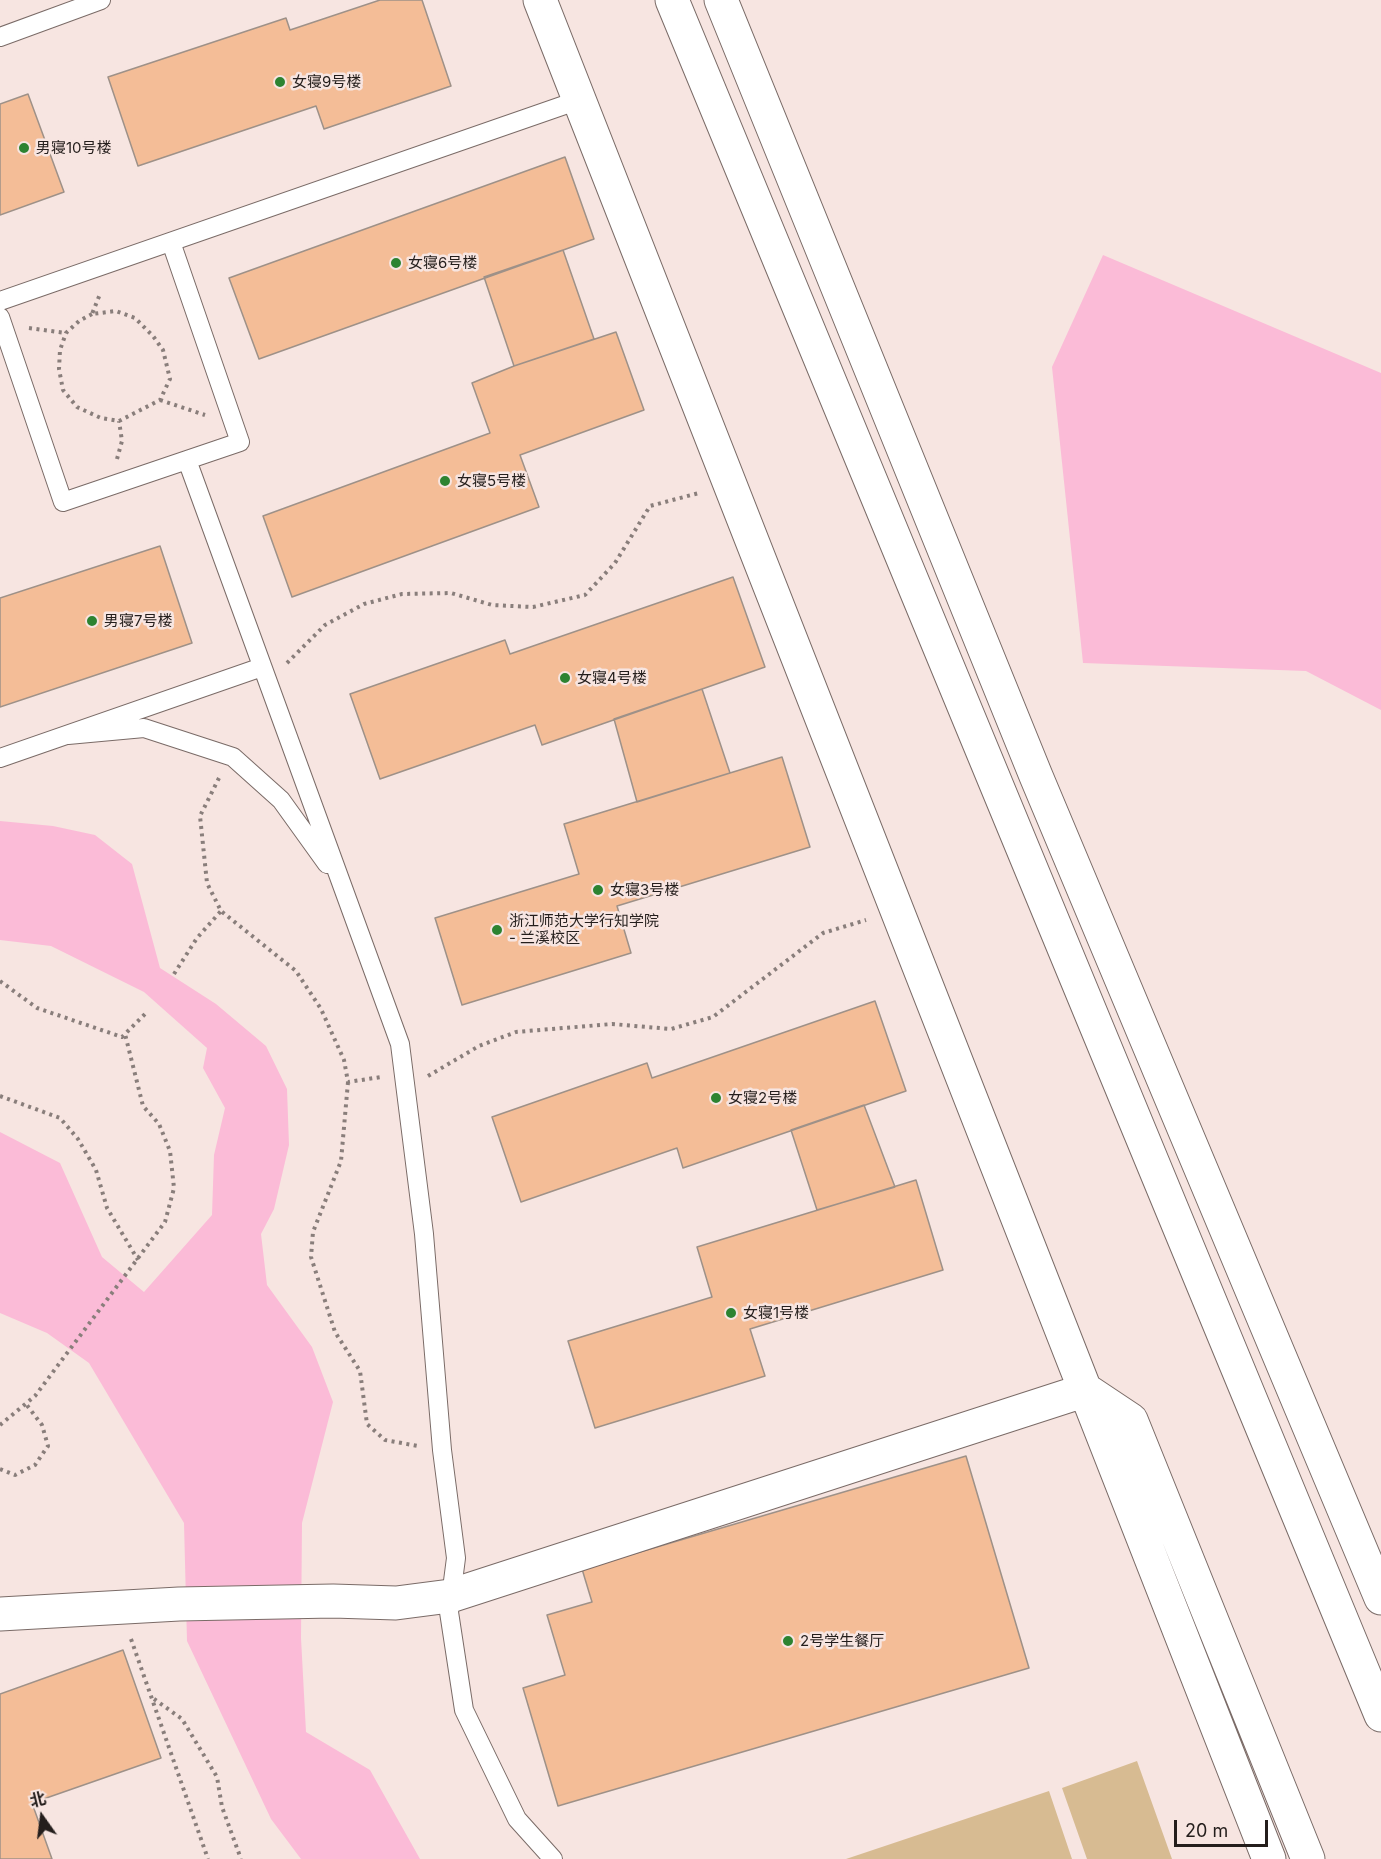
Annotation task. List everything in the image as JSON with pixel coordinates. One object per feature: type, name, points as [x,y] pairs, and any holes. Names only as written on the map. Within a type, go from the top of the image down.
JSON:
[{"type":"street","points":[[540,0],[1269,1859]]},
{"type":"street","points":[[672,0],[1381,1715]]},
{"type":"street","points":[[721,0],[1036,776],[1381,1598]]},
{"type":"street","points":[[0,1614],[179,1604],[333,1601],[396,1603],[450,1596],[1086,1390]]},
{"type":"street","points":[[1086,1390],[1131,1420],[1308,1859]]},
{"type":"lane","points":[[0,37],[101,0]]},
{"type":"lane","points":[[0,302],[579,100]]},
{"type":"lane","points":[[1,320],[63,502],[240,442],[171,242]]},
{"type":"lane","points":[[187,460],[400,1044],[424,1234],[442,1450],[456,1558],[448,1612],[464,1710],[517,1819],[553,1859]]},
{"type":"lane","points":[[0,758],[265,675]]},
{"type":"lane","points":[[68,735],[144,728],[233,757],[281,800],[341,885]]},
{"type":"path","points":[[92,314],[112,262]]},
{"type":"path","points":[[116,311],[135,318],[163,350],[170,380],[160,400],[119,421],[101,418],[77,407],[63,390],[59,369],[60,350],[66,333],[79,321],[92,314],[116,311]]},
{"type":"path","points":[[1,320],[66,333]]},
{"type":"path","points":[[160,400],[234,425]]},
{"type":"path","points":[[111,486],[122,441],[119,421]]},
{"type":"path","points":[[265,675],[325,625],[364,604],[402,594],[451,593],[492,605],[533,607],[585,594],[615,563],[650,506],[730,484]]},
{"type":"path","points":[[233,757],[211,791],[200,816],[207,883],[221,911],[296,971],[321,1009],[344,1060],[348,1082],[341,1161],[313,1232],[311,1257],[317,1283],[335,1332],[360,1371],[367,1424],[385,1440],[442,1450]]},
{"type":"path","points":[[174,974],[197,938],[221,911]]},
{"type":"path","points":[[406,1093],[438,1067],[479,1046],[516,1032],[612,1024],[671,1029],[713,1017],[823,933],[898,911]]},
{"type":"path","points":[[0,981],[37,1008],[122,1037],[145,1014]]},
{"type":"path","points":[[0,1425],[26,1404],[66,1355],[165,1222],[174,1188],[170,1151],[159,1124],[143,1106],[124,1034]]},
{"type":"path","points":[[348,1082],[404,1074]]},
{"type":"path","points":[[0,1096],[60,1118],[78,1139],[96,1170],[107,1208],[138,1260]]},
{"type":"path","points":[[0,1469],[15,1475],[35,1465],[48,1446],[42,1425],[26,1404]]},
{"type":"path","points":[[120,1608],[208,1859]]},
{"type":"path","points":[[153,1699],[182,1719],[217,1777],[222,1807],[241,1859]]},
{"type":"shaded area","points":[[1103,255],[1381,373],[1381,710],[1306,671],[1083,663],[1052,367]]},
{"type":"shaded area","points":[[0,821],[53,826],[95,835],[132,864],[160,968],[216,1004],[266,1046],[287,1089],[289,1145],[274,1209],[261,1234],[267,1285],[312,1347],[333,1402],[302,1523],[301,1638],[306,1732],[370,1770],[420,1859],[301,1859],[271,1819],[187,1641],[184,1523],[89,1363],[47,1333],[0,1313],[0,1132],[60,1163],[102,1257],[144,1292],[212,1215],[214,1155],[225,1108],[203,1068],[207,1048],[144,992],[51,946],[0,940]]},
{"type":"shaded area","points":[[1137,1761],[1172,1859],[1087,1859],[1062,1788]]},
{"type":"shaded area","points":[[1049,1791],[1072,1859],[846,1859]]},
{"type":"building","name":"女寝9号楼","points":[[380,0],[422,0],[451,86],[324,129],[316,106],[138,166],[108,77],[286,18],[290,30]]},
{"type":"building","name":"男寝10号楼","points":[[28,94],[64,192],[0,215],[0,104]]},
{"type":"building","name":"女寝6号楼","points":[[565,157],[594,239],[259,359],[229,278]]},
{"type":"building","points":[[563,250],[594,339],[514,366],[484,277]]},
{"type":"building","name":"女寝5号楼","points":[[616,332],[644,410],[520,455],[539,507],[292,597],[263,516],[490,433],[472,383],[514,366]]},
{"type":"building","name":"男寝7号楼","points":[[160,546],[192,643],[0,707],[0,598]]},
{"type":"building","name":"女寝4号楼","points":[[733,577],[765,667],[542,745],[535,725],[380,779],[350,694],[505,640],[510,654]]},
{"type":"building","points":[[702,689],[730,773],[637,802],[614,719]]},
{"type":"building","name":"女寝3号楼","points":[[782,757],[810,847],[617,906],[631,953],[462,1005],[435,918],[579,874],[564,824]]},
{"type":"building","name":"女寝2号楼","points":[[875,1001],[906,1091],[683,1168],[677,1148],[521,1202],[492,1117],[647,1063],[652,1078]]},
{"type":"building","points":[[864,1105],[895,1187],[817,1210],[791,1130]]},
{"type":"building","name":"女寝1号楼","points":[[916,1180],[943,1270],[750,1329],[765,1376],[595,1428],[568,1341],[712,1297],[697,1247]]},
{"type":"building","name":"2号学生餐厅","points":[[966,1456],[1029,1668],[558,1806],[523,1688],[565,1675],[547,1615],[592,1602],[582,1569]]},
{"type":"building","points":[[123,1650],[161,1758],[32,1803],[52,1859],[0,1859],[0,1694]]},
{"type":"place","name":"女寝9号楼","points":[[280,82]]},
{"type":"place","name":"男寝10号楼","points":[[24,148]]},
{"type":"place","name":"女寝6号楼","points":[[396,263]]},
{"type":"place","name":"女寝5号楼","points":[[445,481]]},
{"type":"place","name":"男寝7号楼","points":[[92,621]]},
{"type":"place","name":"女寝4号楼","points":[[565,678]]},
{"type":"place","name":"女寝3号楼","points":[[598,890]]},
{"type":"place","name":"浙江师范大学行知学院 - 兰溪校区","points":[[497,930]]},
{"type":"place","name":"女寝2号楼","points":[[716,1098]]},
{"type":"place","name":"女寝1号楼","points":[[731,1313]]},
{"type":"place","name":"2号学生餐厅","points":[[788,1641]]}]
